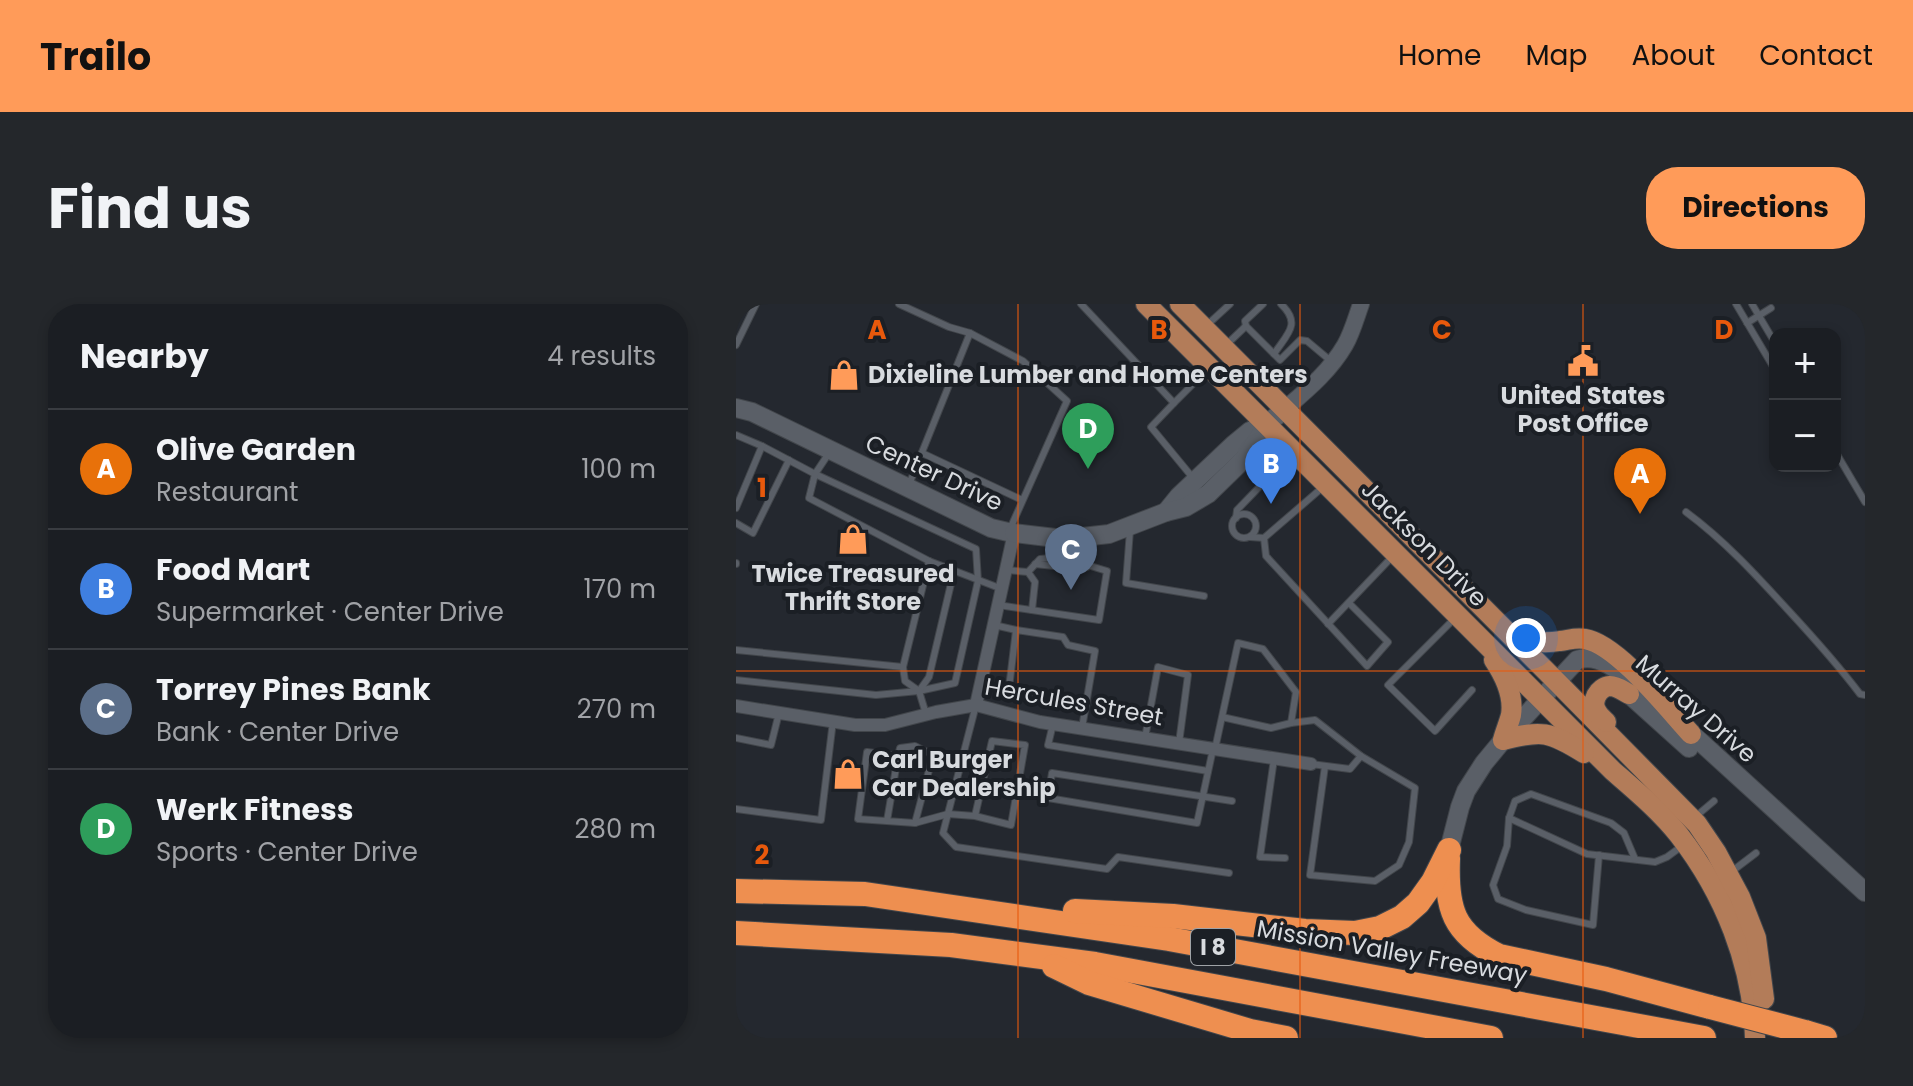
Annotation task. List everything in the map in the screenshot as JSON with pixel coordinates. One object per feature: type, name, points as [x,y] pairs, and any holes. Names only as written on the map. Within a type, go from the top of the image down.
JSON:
[{"type":"highway","points":[[944,906],[1173,916],[1305,931],[1355,933],[1380,928],[1402,917],[1418,903],[1449,850]]},
{"type":"highway","points":[[1449,850],[1449,902],[1456,921],[1469,938],[1483,948],[1499,956],[1606,979],[1815,1035]]},
{"type":"highway","points":[[736,875],[865,894]]},
{"type":"highway","name":"Mission Valley Freeway","points":[[736,891],[865,894],[1169,939],[1702,1038]]},
{"type":"highway","name":"I 8","points":[[736,933],[951,945],[1030,954],[1491,1038]]},
{"type":"highway","points":[[1030,954],[1089,983],[1250,1031],[1286,1038]]},
{"type":"main road","name":"Jackson Drive","points":[[1146,304],[1613,771],[1653,807],[1685,844],[1736,934],[1751,990],[1755,1038]]},
{"type":"main road","name":"Jackson Drive","points":[[1188,307],[1222,348],[1693,819],[1728,874],[1756,938],[1768,1038]]},
{"type":"main road","name":"Center Drive","points":[[736,408],[752,412],[991,528],[1064,539],[1109,534],[1186,507],[1208,494],[1246,457],[1267,424]]},
{"type":"main road","name":"Center Drive","points":[[1166,512],[1179,496],[1250,431],[1267,424],[1285,409]]},
{"type":"main road","points":[[1396,554],[1404,548],[1409,550],[1437,576],[1466,591]]},
{"type":"main road","points":[[1507,632],[1532,642],[1578,638],[1598,643],[1631,670],[1691,734]]},
{"type":"main road","points":[[1479,636],[1503,673],[1508,689],[1511,714],[1503,740]]},
{"type":"main road","name":"Murray Drive","points":[[1449,850],[1466,791],[1484,763],[1577,660],[1586,657],[1600,660],[1629,680],[1865,890]]},
{"type":"main road","name":"Murray Drive","points":[[1557,682],[1591,670],[1611,676],[1700,758],[1763,800]]},
{"type":"main road","points":[[1629,694],[1615,687],[1604,688],[1597,694],[1594,705],[1596,711],[1638,754],[1645,772]]},
{"type":"main road","points":[[1503,740],[1532,733],[1553,735],[1613,771]]},
{"type":"main road","points":[[1685,844],[1690,841],[1698,845],[1756,938]]},
{"type":"street","name":"Center Drive","points":[[1285,409],[1333,363],[1346,343],[1361,304]]},
{"type":"street","points":[[976,705],[1006,570],[1011,533]]},
{"type":"street","name":"Hercules Street","points":[[736,706],[855,725],[885,725],[976,705],[1053,724],[1311,764]]},
{"type":"lane","points":[[736,345],[756,304]]},
{"type":"lane","points":[[899,304],[970,333],[1023,361],[1067,401],[1022,500],[1011,533]]},
{"type":"lane","points":[[1081,304],[1174,403]]},
{"type":"lane","points":[[1263,304],[1245,321],[1246,326],[1280,360],[1300,340],[1307,341],[1333,363]]},
{"type":"lane","points":[[1274,354],[1293,322],[1290,313],[1281,304]]},
{"type":"lane","points":[[1736,304],[1769,360]]},
{"type":"lane","points":[[1752,304],[1769,332]]},
{"type":"lane","points":[[1204,328],[1227,305]]},
{"type":"lane","points":[[1747,323],[1771,308]]},
{"type":"lane","points":[[1222,348],[1246,326]]},
{"type":"lane","points":[[907,487],[970,333]]},
{"type":"lane","points":[[1196,481],[1151,427],[1209,368]]},
{"type":"lane","points":[[736,435],[976,549],[978,581],[955,683],[919,691],[876,695],[736,680]]},
{"type":"lane","points":[[736,508],[762,446]]},
{"type":"lane","points":[[831,450],[815,474],[809,498],[929,561],[1002,589]]},
{"type":"lane","points":[[922,453],[1022,500]]},
{"type":"lane","points":[[1246,457],[1270,482],[1297,454]]},
{"type":"lane","points":[[1841,459],[1862,489],[1865,502]]},
{"type":"lane","points":[[736,523],[753,533],[789,460]]},
{"type":"lane","points":[[1267,479],[1237,510],[1232,526],[1240,538],[1264,538],[1326,483]]},
{"type":"lane","points":[[1686,512],[1762,582],[1860,694],[1865,695]]},
{"type":"lane","points":[[1236,518],[1244,514],[1253,518],[1256,526],[1250,537]]},
{"type":"lane","points":[[1131,527],[1126,583],[1204,596]]},
{"type":"lane","points":[[1264,538],[1266,556],[1367,666],[1388,642],[1349,603]]},
{"type":"lane","points":[[1328,624],[1396,554]]},
{"type":"lane","points":[[998,605],[1099,620],[1107,571],[1061,557],[1040,559],[1028,572]]},
{"type":"lane","points":[[926,714],[919,691],[905,681],[903,667],[929,561]]},
{"type":"lane","points":[[1035,564],[1079,569],[1091,566]]},
{"type":"lane","points":[[1006,570],[1028,572],[1035,582],[1032,610]]},
{"type":"lane","points":[[919,691],[929,677],[954,571]]},
{"type":"lane","points":[[1458,615],[1388,685],[1435,731],[1472,690]]},
{"type":"lane","points":[[994,625],[1063,637],[1068,645],[1095,651],[1082,728]]},
{"type":"lane","points":[[1016,630],[1009,688],[1086,702]]},
{"type":"lane","points":[[1232,801],[1202,797],[1052,773],[1048,798],[1197,823],[1202,797],[1238,643],[1263,649],[1296,692],[1291,723]]},
{"type":"lane","points":[[736,650],[903,667]]},
{"type":"lane","points":[[1145,738],[1158,667],[1188,675],[1179,743]]},
{"type":"lane","points":[[976,705],[943,833],[956,847],[1107,869],[1118,857],[1229,873]]},
{"type":"lane","points":[[736,738],[771,745],[779,713]]},
{"type":"lane","points":[[1222,717],[1271,728],[1315,720],[1361,756],[1415,788],[1409,842],[1399,865],[1375,881],[1310,875],[1325,766]]},
{"type":"lane","points":[[736,809],[821,820],[833,721]]},
{"type":"lane","points":[[1053,724],[1048,745],[1208,771]]},
{"type":"lane","points":[[898,756],[867,752],[858,819],[915,823],[948,814],[975,816],[1011,825],[1025,745],[992,741],[975,816]]},
{"type":"lane","points":[[887,821],[900,748],[915,746],[933,755],[915,823]]},
{"type":"lane","points":[[1311,764],[1350,769],[1361,756]]},
{"type":"lane","points":[[1274,759],[1260,857],[1285,858]]},
{"type":"lane","points":[[1599,855],[1593,925],[1526,910],[1498,899],[1493,885],[1507,846],[1509,818],[1515,801],[1531,794],[1611,823],[1624,833],[1635,859]]},
{"type":"lane","points":[[1693,819],[1714,801]]},
{"type":"lane","points":[[1509,818],[1587,854],[1655,862],[1685,844]]},
{"type":"lane","points":[[1728,874],[1756,853]]},
{"type":"place","name":"United States Post Office","points":[[1583,361]]},
{"type":"place","name":"Dixieline Lumber and Home Centers","points":[[844,375]]},
{"type":"place","name":"Werk Fitness","points":[[1088,469]]},
{"type":"place","name":"Food Mart","points":[[1271,504]]},
{"type":"place","name":"Olive Garden","points":[[1640,514]]},
{"type":"place","name":"Twice Treasured Thrift Store","points":[[853,539]]},
{"type":"place","name":"Torrey Pines Bank","points":[[1071,590]]},
{"type":"place","name":"Carl Burger Car Dealership","points":[[848,774]]}]
